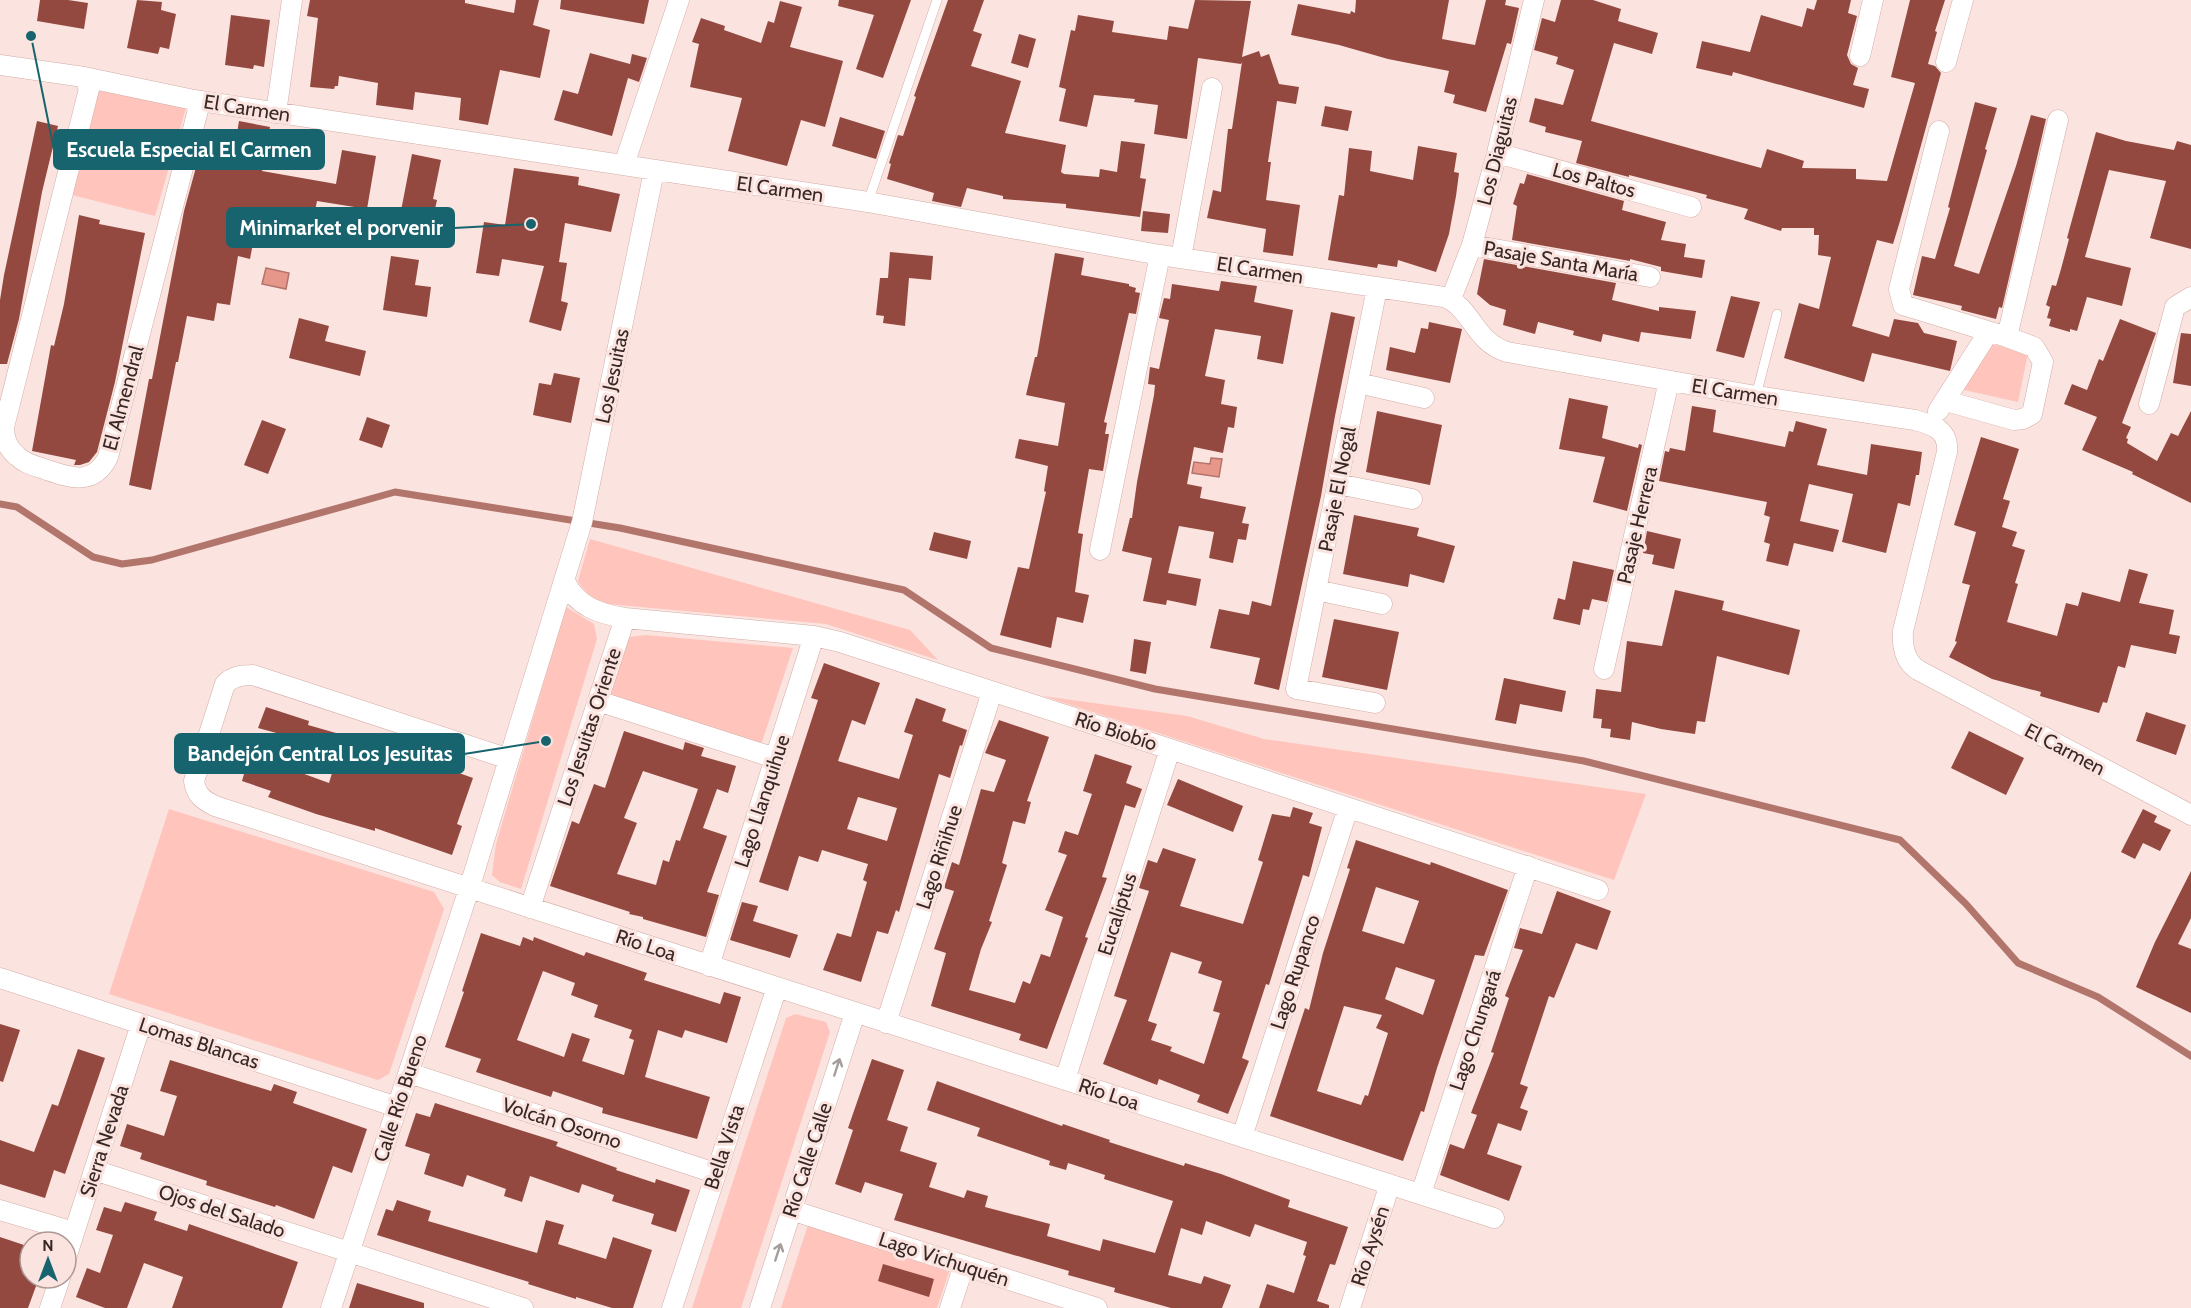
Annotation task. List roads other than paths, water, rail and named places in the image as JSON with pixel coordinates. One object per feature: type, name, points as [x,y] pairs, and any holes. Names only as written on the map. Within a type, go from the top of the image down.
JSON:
[{"type":"street","points":[[276,113],[292,0]]},
{"type":"street","points":[[624,165],[679,0]]},
{"type":"street","name":"Los Diaguitas","points":[[1451,299],[1472,245],[1534,0]]},
{"type":"street","points":[[1860,56],[1873,0]]},
{"type":"street","points":[[1946,62],[1963,0]]},
{"type":"street","name":"El Carmen","points":[[0,65],[84,77],[194,100],[868,202],[1160,255],[1444,297],[1451,299],[1463,310],[1483,338],[1499,350],[1756,396],[1928,423],[1936,426],[1942,432],[1948,446],[1903,631],[1904,651],[1912,666],[2191,815]]},
{"type":"street","name":"El Almendral","points":[[84,77],[89,89],[4,427],[4,438],[16,456],[27,463],[70,477],[84,478],[95,473],[104,466],[108,457],[198,110],[194,100]]},
{"type":"street","points":[[1181,258],[1212,88]]},
{"type":"street","points":[[1928,423],[1998,335],[2058,120]]},
{"type":"street","points":[[1939,131],[1899,289],[1903,306],[2034,347],[2043,362],[2032,414],[2023,419],[2006,418],[1946,401]]},
{"type":"street","name":"Los Paltos","points":[[1497,153],[1691,207]]},
{"type":"street","name":"Los Jesuitas","points":[[509,759],[582,522],[654,171]]},
{"type":"street","name":"Pasaje Santa María","points":[[1472,245],[1650,277]]},
{"type":"street","points":[[1100,550],[1160,255]]},
{"type":"street","name":"Pasaje El Nogal","points":[[1375,703],[1296,689],[1377,288]]},
{"type":"street","points":[[2149,404],[2175,307],[2191,297]]},
{"type":"street","name":"Pasaje Herrera","points":[[1605,669],[1669,381]]},
{"type":"street","points":[[1358,383],[1424,398]]},
{"type":"street","points":[[1338,484],[1412,499]]},
{"type":"street","points":[[565,580],[569,590],[580,603],[604,614],[625,618]]},
{"type":"street","points":[[1316,590],[1382,604]]},
{"type":"street","name":"Río Biobío","points":[[625,618],[814,636],[864,649],[1598,890]]},
{"type":"street","name":"Los Jesuitas Oriente","points":[[530,908],[625,618]]},
{"type":"street","name":"Lago Llanquihue","points":[[709,966],[814,636]]},
{"type":"street","name":"Río Loa","points":[[509,759],[253,675],[234,678],[225,684],[194,781],[197,794],[208,803],[1494,1218]]},
{"type":"street","name":"Lago Riñihue","points":[[886,1023],[992,692]]},
{"type":"street","points":[[598,701],[775,758]]},
{"type":"street","name":"Eucaliptus","points":[[1065,1080],[1170,748]]},
{"type":"street","name":"Calle Río Bueno","points":[[331,1308],[469,889],[509,759]]},
{"type":"street","name":"Lago Rupanco","points":[[1242,1137],[1348,808]]},
{"type":"street","name":"Lago Chungará","points":[[1421,1194],[1528,866]]},
{"type":"street","name":"Lomas Blancas","points":[[0,978],[397,1107]]},
{"type":"street","name":"Bella Vista","points":[[672,1308],[777,987]]},
{"type":"street","name":"Río Calle Calle","points":[[760,1308],[855,1012]]},
{"type":"street","name":"Sierra Nevada","points":[[75,1230],[141,1024]]},
{"type":"street","name":"Volcán Osorno","points":[[409,1073],[715,1173]]},
{"type":"street","name":"Ojos del Salado","points":[[94,1170],[523,1308]]},
{"type":"street","name":"Río Aysén","points":[[1350,1308],[1390,1184]]},
{"type":"street","points":[[0,1210],[67,1230]]},
{"type":"street","name":"Lago Vichuquén","points":[[791,1210],[1097,1308]]},
{"type":"street","points":[[950,1308],[964,1265]]},
{"type":"street","points":[[50,1308],[56,1290]]},
{"type":"lane","points":[[868,202],[937,0]]},
{"type":"lane","points":[[1756,396],[1777,314]]},
{"type":"waterway","points":[[0,504],[17,507],[93,557],[122,564],[152,560],[395,492],[620,528],[904,590],[991,648],[1155,689],[1584,761],[1900,840],[1966,904],[2018,963],[2098,997],[2191,1056]]},
{"type":"place","name":"Escuela Especial El Carmen","points":[[31,36]]},
{"type":"place","name":"Minimarket el porvenir","points":[[531,224]]},
{"type":"place","name":"Bandejón Central Los Jesuitas","points":[[546,741]]}]
